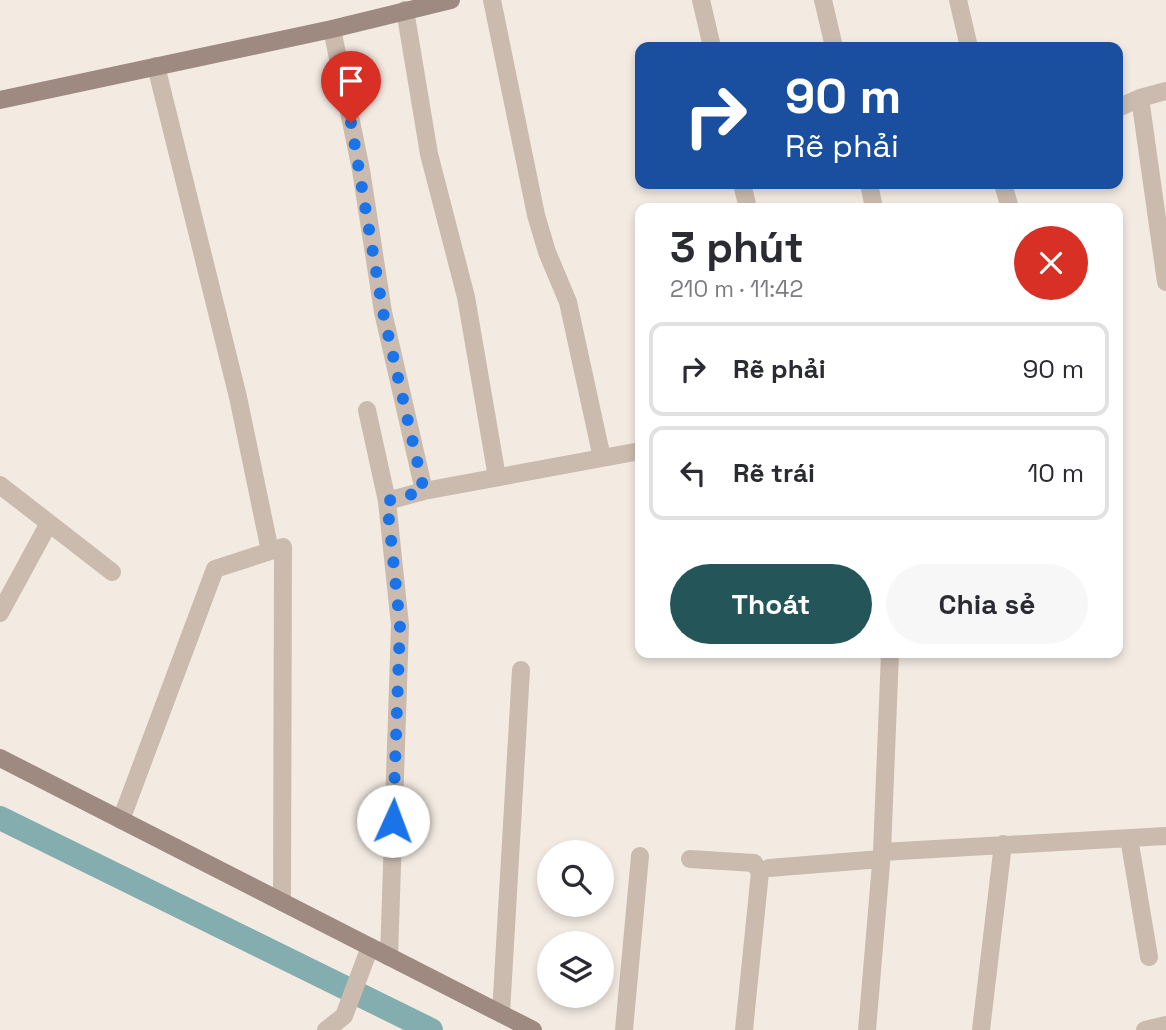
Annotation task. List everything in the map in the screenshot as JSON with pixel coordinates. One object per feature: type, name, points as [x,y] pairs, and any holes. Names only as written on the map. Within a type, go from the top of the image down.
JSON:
[{"type":"street","points":[[0,100],[332,29],[451,0]]},
{"type":"street","points":[[492,0],[536,215],[547,252],[568,302],[602,458]]},
{"type":"street","points":[[701,0],[711,42]]},
{"type":"street","points":[[823,0],[833,42]]},
{"type":"street","points":[[958,0],[968,42]]},
{"type":"street","points":[[405,10],[429,154],[466,297],[498,477]]},
{"type":"street","points":[[332,29],[361,170],[383,312],[424,491]]},
{"type":"street","points":[[156,66],[238,397],[270,551]]},
{"type":"street","points":[[1123,106],[1166,91]]},
{"type":"street","points":[[1140,98],[1166,282]]},
{"type":"street","points":[[367,411],[387,501],[400,625],[389,957]]},
{"type":"street","points":[[387,501],[424,491],[635,452]]},
{"type":"street","points":[[0,485],[112,572]]},
{"type":"street","points":[[0,613],[48,523]]},
{"type":"street","points":[[121,820],[215,569],[283,547],[282,902]]},
{"type":"street","points":[[867,1030],[882,855],[890,658]]},
{"type":"street","points":[[501,1013],[521,670]]},
{"type":"street","points":[[0,758],[533,1030]]},
{"type":"street","points":[[769,868],[1003,844],[1166,836]]},
{"type":"street","points":[[1129,838],[1149,957]]},
{"type":"street","points":[[981,1030],[1003,844]]},
{"type":"street","points":[[624,1030],[640,856]]},
{"type":"street","points":[[691,859],[754,863],[760,872],[744,1030]]},
{"type":"street","points":[[326,1030],[344,1016],[369,948]]},
{"type":"street","points":[[1145,1030],[1166,1025]]},
{"type":"waterway","points":[[0,818],[431,1030]]},
{"type":"route","points":[[351,123],[383,312],[424,491],[387,501],[400,625],[393,821]]}]
